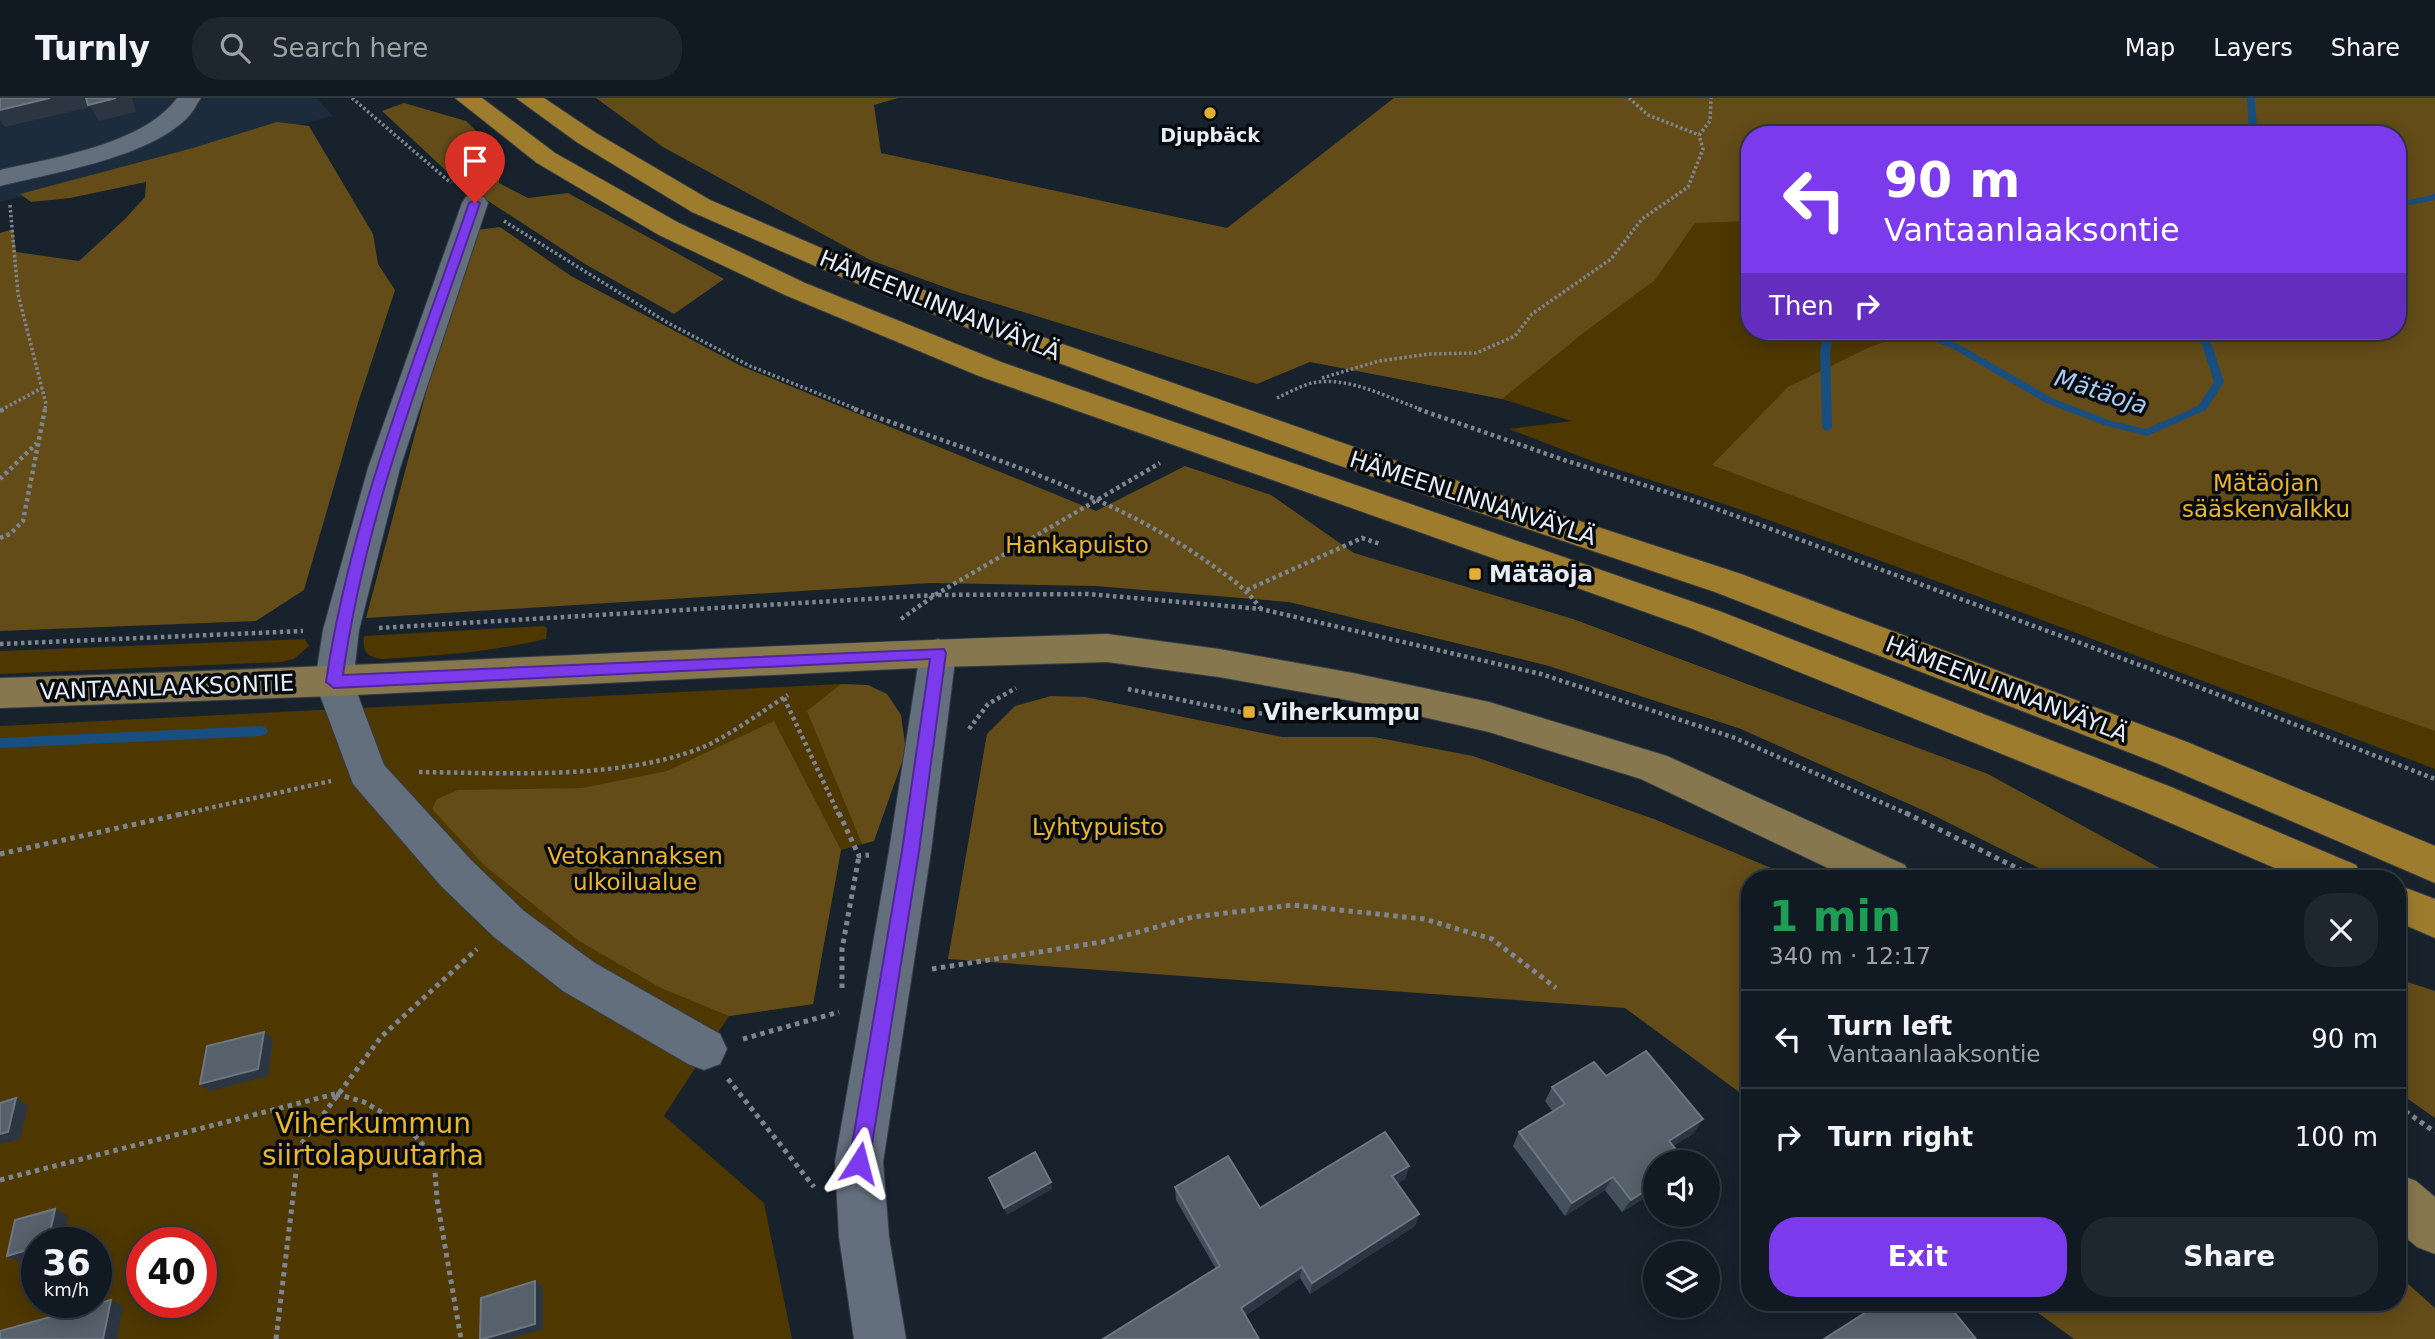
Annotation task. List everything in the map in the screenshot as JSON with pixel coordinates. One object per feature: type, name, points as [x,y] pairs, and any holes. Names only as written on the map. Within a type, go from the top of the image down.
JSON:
[{"type":"highway","name":"HÄMEENLINNANVÄYLÄ","points":[[467,98],[545,158],[668,229],[807,294],[990,369],[1706,620],[2144,794],[2322,870]]},
{"type":"highway","name":"HÄMEENLINNANVÄYLÄ","points":[[528,98],[587,138],[701,206],[839,266],[1026,341],[1346,456],[1728,583],[2172,753],[2435,865]]},
{"type":"highway","points":[[2406,906],[2435,919]]},
{"type":"main road","name":"VANTAANLAAKSONTIE","points":[[0,693],[334,682],[938,653],[1107,648],[1219,663],[1340,684],[1489,718],[1653,767],[1874,870]]},
{"type":"main road","points":[[2406,1205],[2435,1228]]},
{"type":"street","points":[[3,188],[137,139],[169,121],[187,104],[189,98]]},
{"type":"street","points":[[475,203],[384,468],[341,630],[334,682],[367,773],[456,873],[509,924],[579,977],[704,1049]]},
{"type":"street","points":[[880,1339],[864,1237],[859,1163],[910,851],[938,653]]},
{"type":"path","points":[[352,98],[475,203],[668,323],[750,366],[836,402],[1097,499],[1181,543],[1247,590],[1261,609]]},
{"type":"path","points":[[1629,98],[1648,115],[1699,135]]},
{"type":"path","points":[[1699,135],[1710,121],[1711,98]]},
{"type":"path","points":[[1273,400],[1314,381],[1379,361],[1429,354],[1476,354],[1515,336],[1532,314],[1611,259],[1642,219],[1688,187],[1703,149],[1699,135]]},
{"type":"path","points":[[0,538],[10,534],[23,520],[46,404],[18,294],[10,204],[3,188]]},
{"type":"path","points":[[1314,381],[1329,380],[1351,386],[1564,460],[1695,501],[2183,681],[2435,779]]},
{"type":"path","points":[[0,411],[43,388]]},
{"type":"path","points":[[0,479],[38,442]]},
{"type":"path","points":[[893,624],[935,595],[1171,457]]},
{"type":"path","points":[[1247,590],[1362,538],[1387,546]]},
{"type":"path","points":[[0,643],[341,630],[935,595],[1088,594],[1261,609],[1541,674],[1735,738],[1924,821],[2021,870]]},
{"type":"path","points":[[965,737],[978,712],[1005,692],[1024,685]]},
{"type":"path","points":[[1118,686],[1171,699],[1249,712],[1294,717],[1319,716]]},
{"type":"path","points":[[0,854],[367,773],[564,773],[639,764],[702,748],[794,691]]},
{"type":"path","points":[[859,856],[842,948],[842,1012],[704,1049],[820,1194],[864,1237]]},
{"type":"path","points":[[924,971],[1102,942],[1193,917],[1293,905],[1424,919],[1492,939],[1556,988]]},
{"type":"path","points":[[276,1339],[299,1147],[381,1037],[466,958],[509,924]]},
{"type":"path","points":[[0,1180],[336,1094],[364,1102],[407,1127],[434,1157],[438,1200],[461,1339]]},
{"type":"path","points":[[2406,1112],[2435,1132]]},
{"type":"shaded area","points":[[0,98],[316,98],[333,116],[0,202]]},
{"type":"green space","points":[[596,98],[898,98],[874,105],[881,153],[1227,228],[1394,98],[2435,98],[2435,731],[2159,634],[1712,465],[1788,387],[1890,340],[2406,340],[2406,126],[1741,126],[1741,221],[1695,223],[1655,280],[1582,334],[1502,399],[1310,362],[1257,384],[958,292],[870,260],[663,147]]},
{"type":"green space","name":"Mätäojan sääskenvalkku","points":[[2435,98],[2435,769],[2026,614],[1730,506],[1592,461],[1509,429],[1572,421],[1502,399],[1425,384],[1683,112]]},
{"type":"green space","points":[[404,103],[466,121],[498,152],[499,183],[528,198],[568,193],[724,279],[674,314],[585,264],[456,180],[382,111]]},
{"type":"green space","points":[[277,122],[309,126],[373,234],[378,264],[395,290],[357,406],[304,590],[256,621],[0,631],[0,233],[13,229],[16,252],[79,261],[145,197],[146,182],[70,198],[31,202],[20,194],[193,148]]},
{"type":"green space","name":"Hankapuisto","points":[[500,227],[571,276],[741,366],[1096,511],[1185,466],[1271,495],[1354,553],[1573,619],[1988,774],[2163,870],[2043,870],[1929,813],[1741,729],[1549,666],[1289,602],[1095,586],[930,583],[366,618],[469,231]]},
{"type":"green space","points":[[543,626],[547,628],[546,639],[464,653],[382,659],[369,655],[364,646],[364,636]]},
{"type":"green space","points":[[305,639],[309,646],[294,659],[281,662],[0,674],[0,651]]},
{"type":"green space","points":[[841,684],[876,689],[888,698],[901,715],[874,841],[841,850],[813,1004],[729,1016],[664,1116],[764,1203],[792,1339],[0,1339],[0,726]]},
{"type":"green space","points":[[841,684],[868,685],[887,694],[901,715],[906,751],[874,841],[862,844],[807,711]]},
{"type":"green space","name":"Lyhtypuisto","points":[[1051,696],[1085,697],[1282,737],[1374,737],[1473,756],[1654,819],[1776,870],[1741,870],[1741,1093],[1625,1008],[948,959],[987,734],[1015,706]]},
{"type":"green space","name":"Vetokannaksen ulkoilualue","points":[[774,721],[841,850],[813,1004],[729,1016],[661,988],[579,941],[485,866],[432,809],[437,799],[458,790],[582,788],[667,771]]},
{"type":"green space","points":[[2406,982],[2435,991],[2435,1118],[2406,1098]]},
{"type":"green space","points":[[2406,1282],[2435,1308],[2435,1339],[2074,1339],[2035,1311],[2406,1311]]},
{"type":"building","points":[[0,98],[50,98],[0,110]]},
{"type":"building","points":[[86,98],[116,98],[88,105]]},
{"type":"building","points":[[264,1032],[258,1069],[200,1084],[207,1046]]},
{"type":"building","points":[[1646,1051],[1703,1119],[1669,1141],[1676,1150],[1643,1150],[1643,1192],[1631,1200],[1613,1177],[1572,1203],[1519,1132],[1565,1104],[1552,1087],[1594,1062],[1606,1076]]},
{"type":"building","points":[[16,1098],[8,1132],[0,1134],[0,1103]]},
{"type":"building","points":[[1385,1132],[1409,1166],[1392,1176],[1419,1214],[1312,1283],[1302,1267],[1241,1308],[1259,1339],[1103,1339],[1220,1266],[1175,1187],[1228,1156],[1260,1208]]},
{"type":"building","points":[[1035,1152],[1051,1182],[1004,1208],[989,1178]]},
{"type":"building","points":[[55,1209],[51,1227],[21,1227],[21,1252],[7,1256],[15,1220]]},
{"type":"building","points":[[535,1281],[535,1324],[480,1339],[481,1298]]},
{"type":"building","points":[[1868,1311],[1953,1311],[1976,1339],[1824,1339]]},
{"type":"building","points":[[47,1318],[107,1318],[103,1339],[0,1339],[0,1331]]},
{"type":"waterway","name":"Mätäoja","points":[[2251,98],[2253,126]]},
{"type":"waterway","points":[[2406,203],[2435,197]]},
{"type":"waterway","name":"Mätäoja","points":[[1827,428],[1825,350],[1828,340]]},
{"type":"waterway","name":"Mätäoja","points":[[1937,340],[1955,346],[2050,401],[2108,423],[2147,433],[2202,408],[2219,382],[2203,340]]},
{"type":"waterway","points":[[0,743],[262,731]]},
{"type":"place","name":"Djupbäck","points":[[1210,113]]},
{"type":"place","name":"Mätäoja","points":[[1475,574]]},
{"type":"place","name":"Viherkumpu","points":[[1249,712]]},
{"type":"route","points":[[475,203],[384,468],[341,630],[334,682],[938,653],[910,851],[859,1163]]},
{"type":"park label","name":"Viherkummun siirtolapuutarha","points":[[373,1139]]}]
